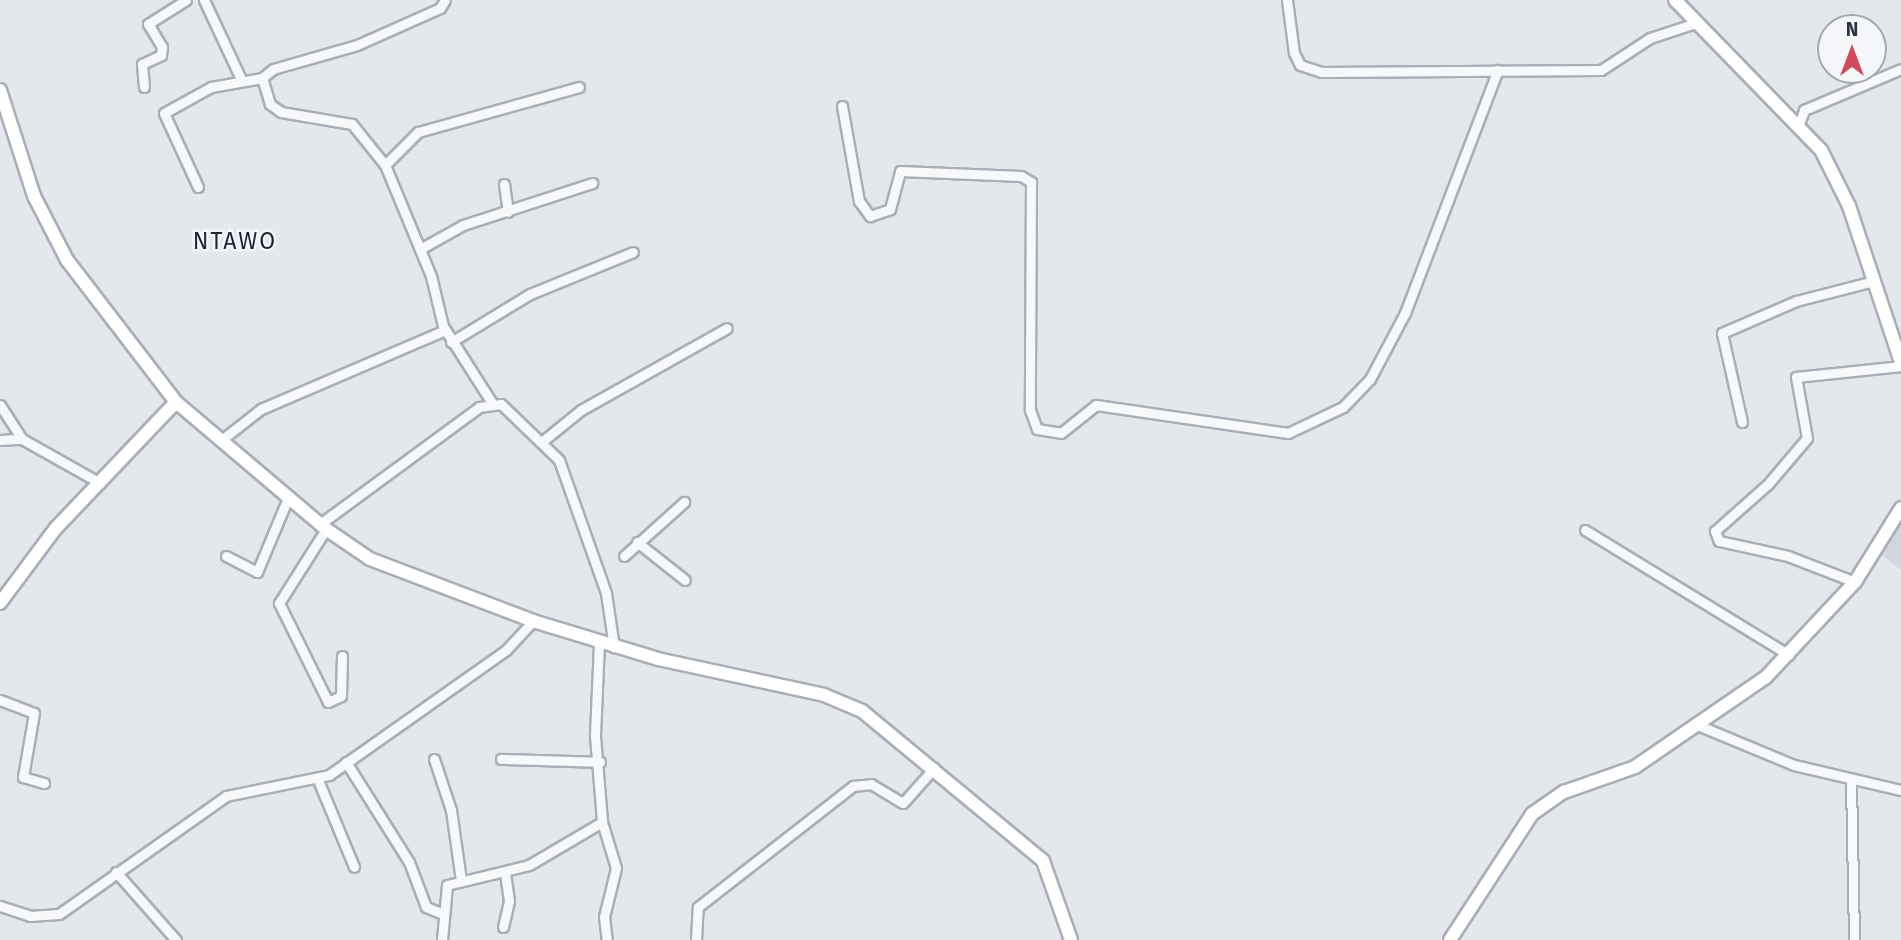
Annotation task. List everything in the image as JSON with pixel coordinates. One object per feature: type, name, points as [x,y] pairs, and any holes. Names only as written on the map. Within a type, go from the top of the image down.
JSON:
[{"type":"street","points":[[144,88],[142,64],[161,55],[162,47],[148,24],[186,0]]},
{"type":"street","points":[[204,0],[241,79]]},
{"type":"street","points":[[198,187],[163,115],[192,96],[241,79],[262,78],[273,69],[357,45],[440,8],[444,0]]},
{"type":"street","points":[[1287,0],[1294,53],[1309,69],[1601,70],[1650,38],[1696,23]]},
{"type":"street","points":[[1675,0],[1799,124],[1821,150],[1849,206],[1901,364],[1796,377],[1807,438],[1768,484],[1715,531],[1718,541],[1788,556],[1855,582]]},
{"type":"street","points":[[1799,124],[1804,110],[1901,69]]},
{"type":"street","points":[[842,106],[859,201],[870,216],[890,209],[900,171],[1021,176],[1031,182],[1030,410],[1037,429],[1061,433],[1096,405],[1288,433],[1343,407],[1370,379],[1405,313],[1498,70]]},
{"type":"street","points":[[262,78],[270,104],[281,112],[352,124],[385,165],[420,249],[451,342],[492,402],[520,416],[544,440],[575,500],[606,593],[614,647]]},
{"type":"street","points":[[385,165],[418,132],[579,87]]},
{"type":"street","points":[[0,90],[50,230],[176,402],[323,527],[370,559],[533,621],[614,647],[842,701],[886,726],[1043,861],[1071,940]]},
{"type":"street","points":[[420,249],[463,225],[592,183]]},
{"type":"street","points":[[504,184],[508,212]]},
{"type":"street","points":[[451,342],[530,294],[633,252]]},
{"type":"street","points":[[1742,422],[1723,333],[1796,301],[1874,281]]},
{"type":"street","points":[[544,440],[580,410],[727,328]]},
{"type":"street","points":[[220,441],[261,409],[445,330]]},
{"type":"street","points":[[0,603],[100,483],[176,402]]},
{"type":"street","points":[[342,656],[341,696],[328,702],[279,603],[323,527],[492,402]]},
{"type":"street","points":[[0,405],[22,439],[100,483]]},
{"type":"street","points":[[0,440],[22,439]]},
{"type":"street","points":[[226,556],[257,572],[288,498]]},
{"type":"street","points":[[624,556],[684,502]]},
{"type":"street","points":[[1450,940],[1531,814],[1564,792],[1634,767],[1700,726],[1790,655],[1855,582],[1901,509]]},
{"type":"street","points":[[1585,530],[1790,655]]},
{"type":"street","points":[[637,542],[685,580]]},
{"type":"street","points":[[0,906],[30,916],[59,914],[226,796],[318,780],[506,650],[533,621]]},
{"type":"street","points":[[600,643],[602,822],[616,869],[604,917],[607,940]]},
{"type":"street","points":[[0,700],[34,713],[23,777],[44,783]]},
{"type":"street","points":[[1700,726],[1851,781],[1901,790]]},
{"type":"street","points":[[501,759],[600,762]]},
{"type":"street","points":[[434,760],[451,810],[461,880]]},
{"type":"street","points":[[346,762],[409,862],[426,907],[441,913]]},
{"type":"street","points":[[696,940],[698,907],[853,786],[872,784],[903,803],[934,768]]},
{"type":"street","points":[[318,780],[354,867]]},
{"type":"street","points":[[1851,781],[1854,940]]},
{"type":"street","points":[[442,940],[444,889],[461,880],[505,874],[602,822]]},
{"type":"street","points":[[116,872],[176,940]]},
{"type":"street","points":[[503,927],[509,901],[505,874]]},
{"type":"shaded area","points":[[1901,517],[1901,570],[1880,553]]},
{"type":"district","name":"NTAWO","points":[[235,241]]}]
